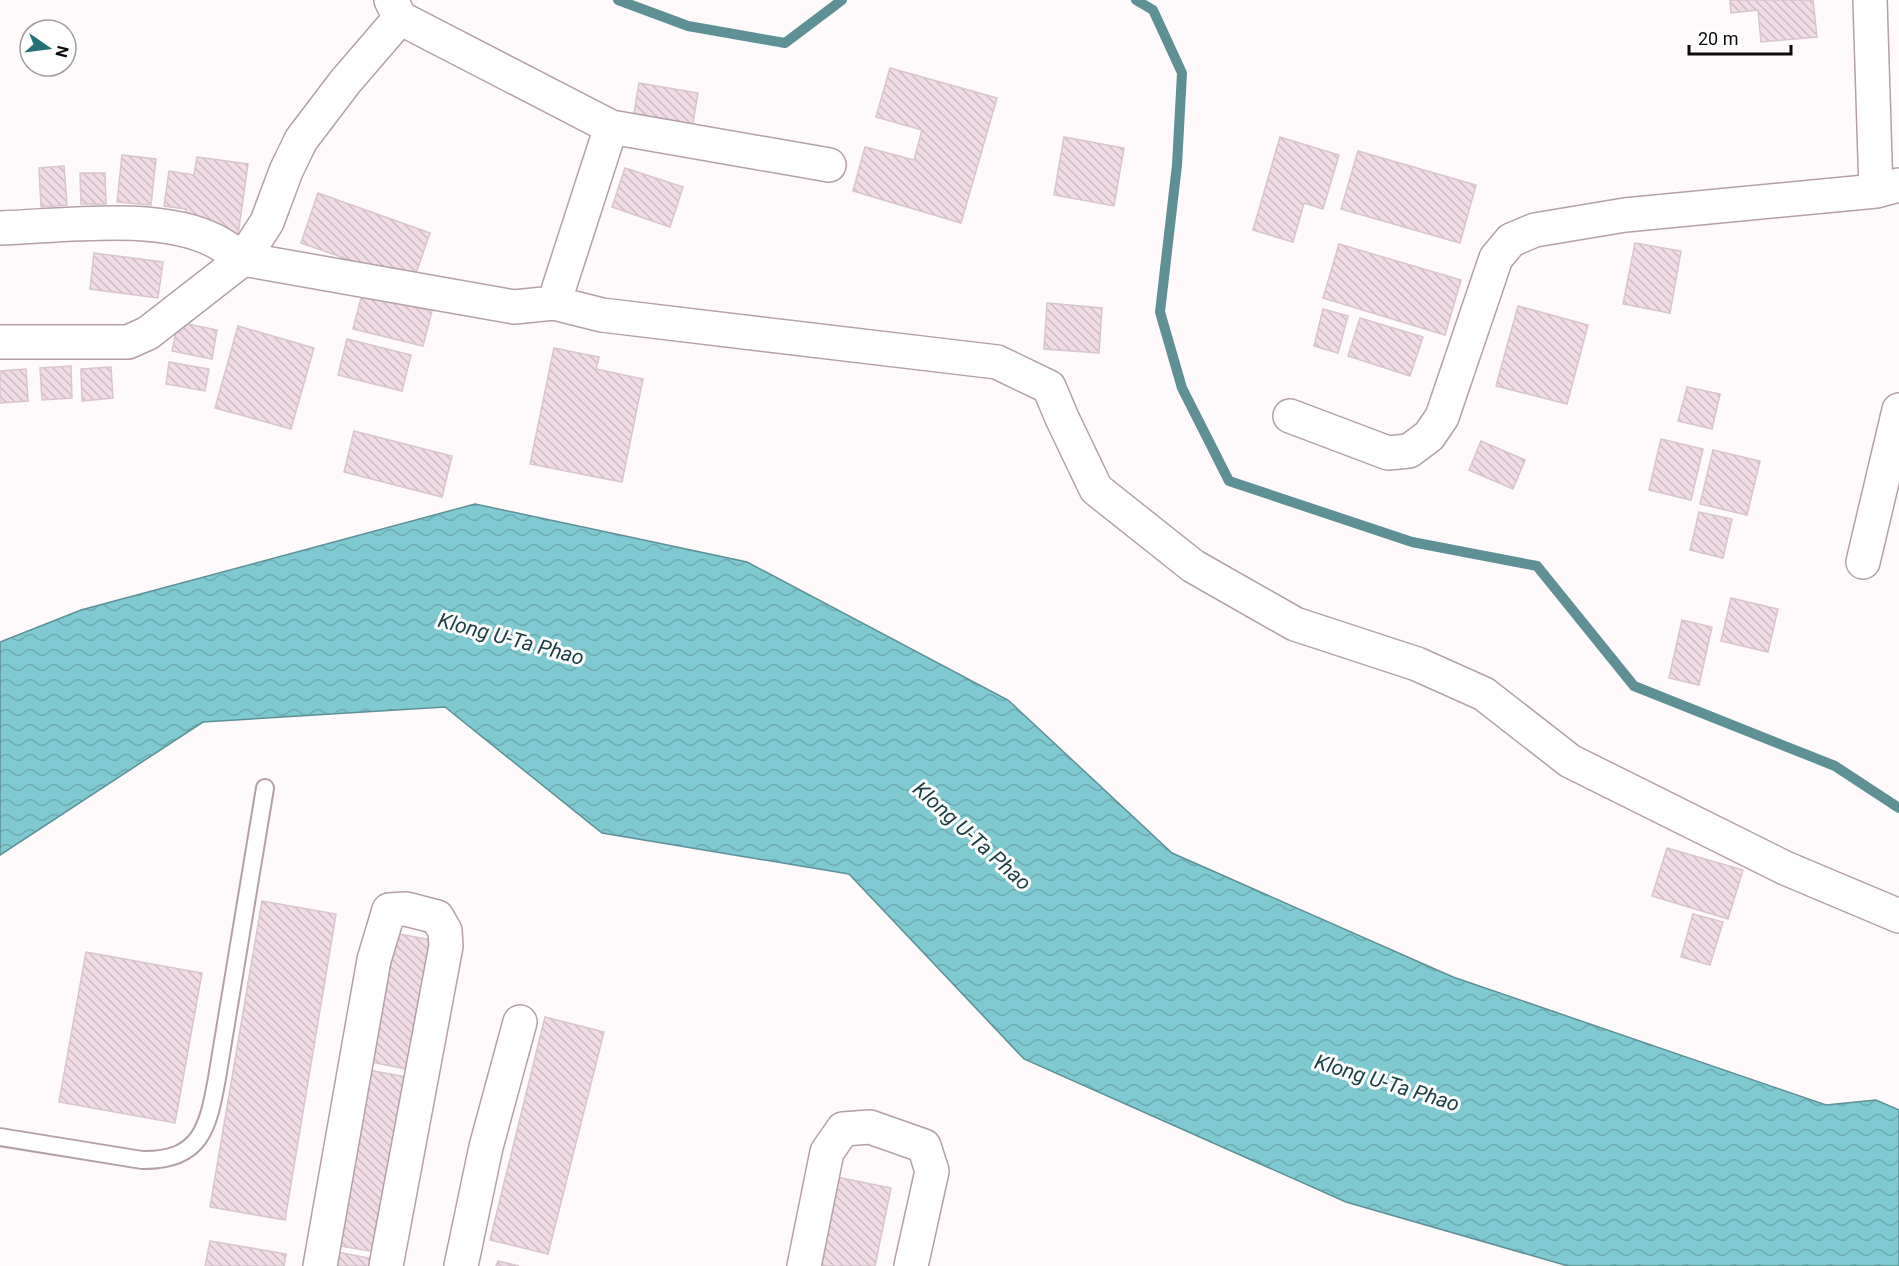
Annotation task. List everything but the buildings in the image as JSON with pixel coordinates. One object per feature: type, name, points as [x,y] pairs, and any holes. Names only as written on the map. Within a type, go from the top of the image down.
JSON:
[{"type":"street","points":[[1290,416],[1388,453],[1409,451],[1429,436],[1442,417],[1496,258],[1511,240],[1535,230],[1625,215],[1888,188],[1870,0]]},
{"type":"street","points":[[0,342],[128,342],[148,333],[243,259],[267,222],[286,171],[301,140],[345,82],[395,9],[611,127],[829,165]]},
{"type":"street","points":[[554,303],[611,127]]},
{"type":"street","points":[[0,228],[139,223],[179,228],[215,241],[243,259],[514,307],[554,303],[602,315],[997,362],[1049,387],[1096,489],[1193,566],[1295,624],[1417,664],[1484,694],[1570,761],[1785,868],[1899,916]]},
{"type":"street","points":[[1863,562],[1899,410]]},
{"type":"street","points":[[320,1266],[374,960],[389,909],[406,909],[437,917],[445,931],[446,946],[386,1266]]},
{"type":"street","points":[[460,1266],[486,1147],[520,1022]]},
{"type":"street","points":[[804,1266],[827,1152],[843,1129],[870,1128],[924,1146],[932,1171],[912,1266]]},
{"type":"lane","points":[[0,1137],[159,1161],[193,1146],[204,1131],[211,1112],[264,788]]},
{"type":"water","name":"Klong U-Ta Phao","points":[[475,504],[747,562],[1008,700],[1172,853],[1453,977],[1826,1105],[1876,1100],[1899,1110],[1899,1266],[1568,1266],[1346,1202],[1024,1059],[849,874],[602,833],[445,707],[203,722],[0,855],[0,642],[81,610]]},
{"type":"waterway","points":[[618,0],[688,26],[785,43],[842,0]]},
{"type":"waterway","points":[[1136,0],[1153,10],[1182,73],[1177,165],[1160,312],[1182,388],[1229,481],[1412,542],[1537,566],[1634,686],[1835,766],[1899,808]]}]
